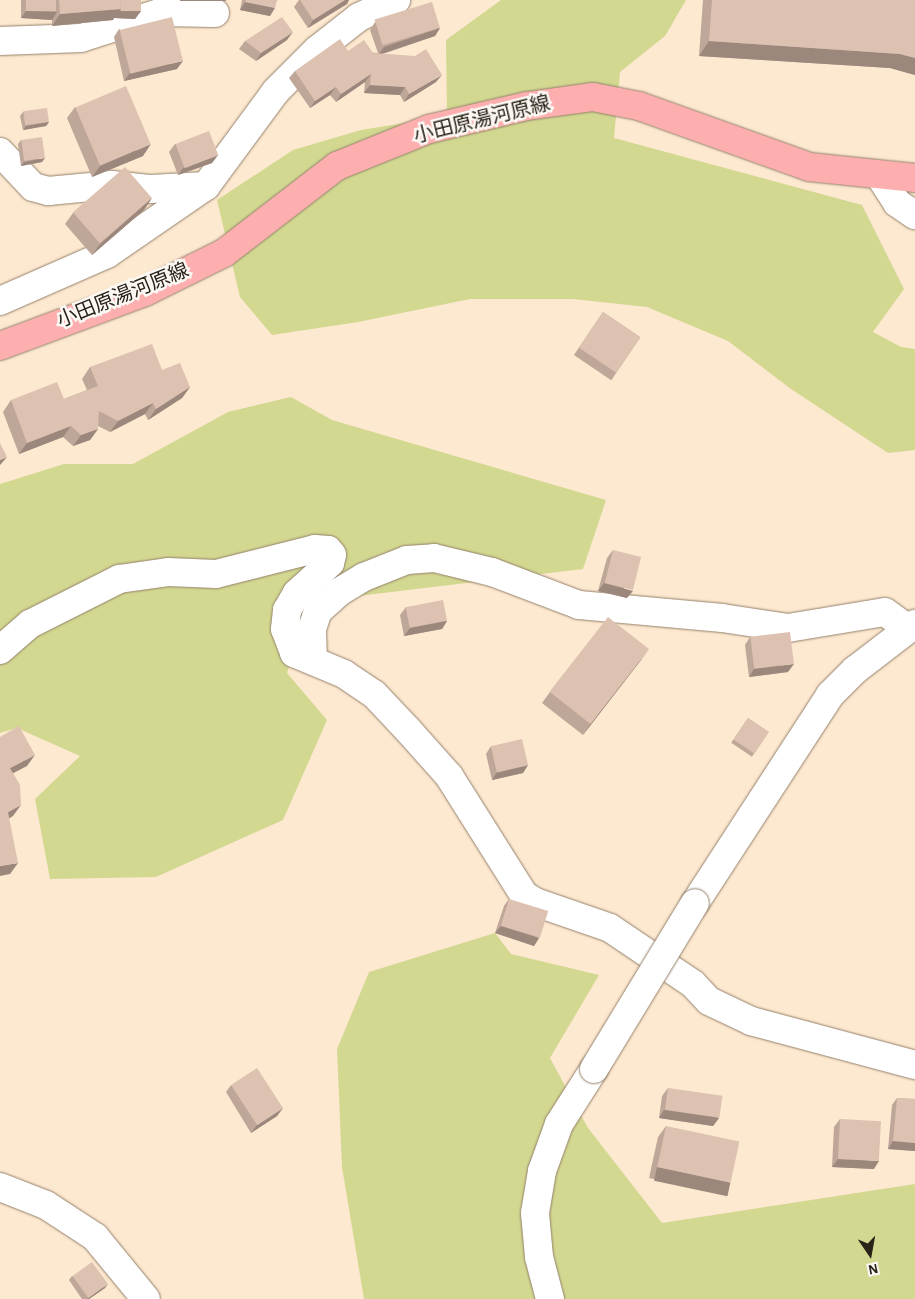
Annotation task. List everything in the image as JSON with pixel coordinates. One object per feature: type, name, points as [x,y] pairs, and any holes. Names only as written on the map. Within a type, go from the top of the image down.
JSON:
[{"type":"main road","name":"小田原湯河原線","points":[[0,346],[145,292],[224,253],[337,166],[429,129],[527,106],[593,97],[630,104],[809,167],[915,178]]},
{"type":"street","points":[[0,301],[107,254],[206,186],[276,91],[317,50],[359,18],[396,0]]},
{"type":"street","points":[[0,41],[81,38],[162,12],[215,13]]},
{"type":"street","points":[[0,152],[33,187],[48,190],[112,185],[150,189],[206,186]]},
{"type":"street","points":[[879,175],[897,203],[915,215]]},
{"type":"street","points":[[0,650],[30,624],[119,578],[168,572],[216,574],[315,549],[328,550],[332,556],[330,563],[297,593],[287,610],[285,630],[294,653],[344,674],[374,694],[449,776],[524,895],[535,902],[610,928],[693,984],[709,1001],[751,1021],[915,1065]]},
{"type":"street","points":[[313,660],[312,629],[318,612],[339,592],[364,578],[407,560],[434,558],[492,572],[579,605],[722,618],[788,628],[885,612],[909,633],[855,670],[830,695],[694,903],[559,1124],[542,1171],[535,1213],[538,1257],[550,1299]]},
{"type":"street","points":[[0,1187],[46,1206],[95,1237],[146,1299]]},
{"type":"green space","points":[[501,0],[686,0],[665,36],[620,72],[614,138],[862,205],[904,289],[873,332],[901,347],[915,349],[915,450],[888,453],[791,389],[728,341],[647,307],[573,299],[470,299],[358,322],[272,335],[240,297],[217,200],[293,150],[361,130],[447,116],[446,40]]},
{"type":"green space","points":[[291,397],[332,420],[606,500],[583,569],[308,602],[287,673],[327,720],[283,820],[156,877],[50,879],[35,799],[80,756],[17,728],[0,733],[0,484],[64,464],[133,464],[228,412]]},
{"type":"green space","points":[[495,933],[511,954],[599,975],[550,1058],[588,1128],[662,1223],[915,1184],[915,1299],[364,1299],[342,1167],[337,1049],[369,972]]},
{"type":"building","points":[[26,0],[56,0],[56,11],[26,11]]},
{"type":"building","points":[[59,0],[120,0],[121,9],[60,14]]},
{"type":"building","points":[[120,0],[141,0],[141,11],[120,11]]},
{"type":"building","points":[[246,0],[277,0],[275,8],[245,2]]},
{"type":"building","points":[[300,0],[345,0],[313,20]]},
{"type":"building","points":[[712,0],[915,0],[915,58],[900,54],[709,41]]},
{"type":"building","points":[[432,2],[440,28],[383,45],[375,20]]},
{"type":"building","points":[[172,17],[183,61],[130,74],[120,30]]},
{"type":"building","points":[[282,17],[293,32],[261,53],[245,41]]},
{"type":"building","points":[[340,39],[348,51],[364,40],[373,53],[415,56],[426,49],[442,75],[409,94],[405,87],[370,85],[371,74],[341,94],[336,87],[315,101],[295,71]]},
{"type":"building","points":[[126,86],[151,144],[100,165],[75,107]]},
{"type":"building","points":[[47,108],[49,122],[25,125],[23,111]]},
{"type":"building","points":[[209,131],[218,155],[185,168],[175,144]]},
{"type":"building","points":[[42,137],[45,158],[24,161],[21,140]]},
{"type":"building","points":[[125,167],[152,198],[100,243],[73,212]]},
{"type":"building","points":[[603,312],[640,337],[616,373],[579,348]]},
{"type":"building","points":[[152,344],[162,370],[180,363],[190,387],[156,409],[153,403],[118,421],[99,411],[98,429],[81,435],[71,426],[27,443],[11,400],[57,382],[64,399],[98,386],[90,367]]},
{"type":"building","points":[[0,443],[7,457],[0,460]]},
{"type":"building","points":[[613,550],[641,557],[633,590],[605,583]]},
{"type":"building","points":[[443,600],[447,621],[410,628],[406,607]]},
{"type":"building","points":[[608,617],[649,649],[590,724],[550,692]]},
{"type":"building","points":[[790,632],[794,664],[754,669],[750,637]]},
{"type":"building","points":[[748,718],[769,732],[754,754],[733,740]]},
{"type":"building","points":[[19,726],[35,755],[10,768],[20,785],[21,805],[8,812],[18,863],[0,866],[0,737]]},
{"type":"building","points":[[522,739],[528,765],[497,773],[491,746]]},
{"type":"building","points":[[509,899],[548,911],[540,938],[501,926]]},
{"type":"building","points":[[257,1068],[283,1108],[257,1125],[231,1085]]},
{"type":"building","points":[[668,1088],[722,1096],[719,1117],[665,1110]]},
{"type":"building","points":[[897,1098],[915,1099],[915,1143],[893,1141]]},
{"type":"building","points":[[840,1119],[881,1121],[879,1161],[838,1159]]},
{"type":"building","points":[[666,1126],[739,1142],[731,1183],[657,1167]]},
{"type":"building","points":[[92,1262],[108,1284],[88,1298],[73,1276]]}]
